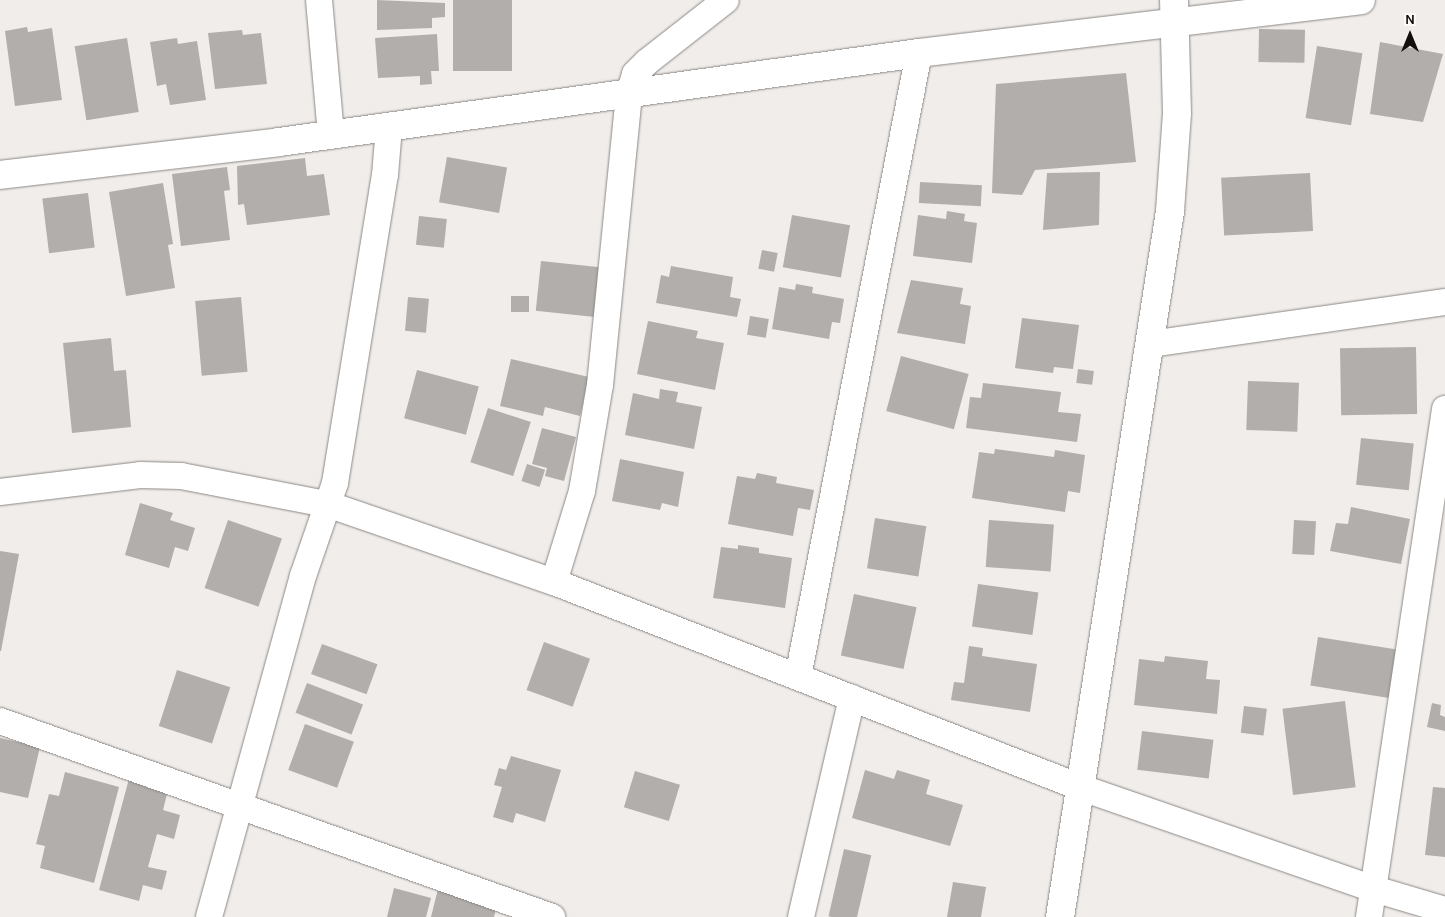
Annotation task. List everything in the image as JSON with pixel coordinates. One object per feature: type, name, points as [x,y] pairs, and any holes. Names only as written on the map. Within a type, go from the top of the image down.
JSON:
[{"type":"street","points":[[319,0],[331,135]]},
{"type":"street","points":[[554,582],[582,491],[600,385],[629,94],[635,74],[647,62],[726,0]]},
{"type":"street","points":[[0,175],[331,135],[629,94],[919,53],[1175,11],[1361,0]]},
{"type":"street","points":[[1060,917],[1082,788],[1170,211],[1177,113],[1175,11]]},
{"type":"street","points":[[798,677],[919,53]]},
{"type":"street","points":[[210,917],[303,576],[335,483],[369,277],[389,127]]},
{"type":"street","points":[[1150,344],[1445,302]]},
{"type":"street","points":[[1368,917],[1374,889],[1445,409]]},
{"type":"street","points":[[0,492],[140,475],[181,476],[327,504],[554,582],[1082,788],[1374,889],[1445,910]]},
{"type":"street","points":[[801,917],[852,698]]},
{"type":"street","points":[[0,721],[240,805],[510,910],[552,917]]},
{"type":"building","points":[[377,0],[445,3],[445,17],[432,18],[432,28],[377,30]]},
{"type":"building","points":[[453,0],[512,0],[512,71],[453,71]]},
{"type":"building","points":[[27,27],[28,32],[52,28],[62,100],[15,106],[5,31]]},
{"type":"building","points":[[1259,29],[1305,30],[1304,63],[1258,62]]},
{"type":"building","points":[[242,30],[243,35],[261,33],[267,84],[215,89],[208,33]]},
{"type":"building","points":[[437,34],[439,71],[431,71],[432,84],[420,85],[420,76],[378,78],[375,38]]},
{"type":"building","points":[[127,38],[139,112],[86,120],[75,46]]},
{"type":"building","points":[[177,38],[178,44],[197,41],[206,100],[170,105],[166,84],[157,86],[150,42]]},
{"type":"building","points":[[1380,42],[1443,54],[1423,122],[1370,114]]},
{"type":"building","points":[[1317,46],[1362,53],[1351,125],[1306,118]]},
{"type":"building","points":[[1126,73],[1136,162],[1035,170],[1022,195],[992,193],[996,84]]},
{"type":"building","points":[[447,157],[507,168],[499,213],[439,202]]},
{"type":"building","points":[[305,158],[307,176],[324,174],[330,215],[247,225],[244,204],[238,205],[237,166]]},
{"type":"building","points":[[227,167],[230,190],[224,191],[230,240],[181,246],[172,174]]},
{"type":"building","points":[[1100,172],[1099,225],[1043,230],[1047,173]]},
{"type":"building","points":[[1310,173],[1313,231],[1224,236],[1221,178]]},
{"type":"building","points":[[920,182],[982,185],[981,206],[919,203]]},
{"type":"building","points":[[163,183],[173,244],[168,245],[175,288],[126,296],[109,192]]},
{"type":"building","points":[[88,193],[95,248],[49,253],[42,199]]},
{"type":"building","points":[[947,211],[965,214],[964,221],[977,223],[972,263],[913,256],[918,215],[946,219]]},
{"type":"building","points":[[792,215],[850,225],[841,277],[783,267]]},
{"type":"building","points":[[419,216],[447,219],[444,248],[416,245]]},
{"type":"building","points":[[762,250],[778,253],[774,272],[758,269]]},
{"type":"building","points":[[541,261],[605,268],[599,317],[536,311]]},
{"type":"building","points":[[671,266],[733,277],[730,297],[741,299],[737,317],[656,303],[661,275],[669,277]]},
{"type":"building","points":[[911,280],[963,288],[960,304],[971,306],[965,344],[897,333]]},
{"type":"building","points":[[796,284],[813,287],[812,293],[844,299],[840,323],[832,322],[829,339],[772,329],[779,287],[795,290]]},
{"type":"building","points":[[511,296],[529,296],[529,312],[511,312]]},
{"type":"building","points":[[241,297],[248,372],[202,376],[195,301]]},
{"type":"building","points":[[408,297],[429,299],[426,333],[405,331]]},
{"type":"building","points":[[750,316],[769,319],[766,338],[747,335]]},
{"type":"building","points":[[1022,318],[1079,325],[1073,369],[1054,367],[1053,373],[1015,368]]},
{"type":"building","points":[[648,321],[698,331],[696,338],[724,343],[715,390],[637,374]]},
{"type":"building","points":[[111,338],[114,371],[126,370],[131,427],[72,433],[63,343]]},
{"type":"building","points":[[1416,347],[1417,414],[1341,415],[1340,348]]},
{"type":"building","points":[[901,356],[969,374],[954,429],[886,411]]},
{"type":"building","points":[[511,359],[589,377],[580,416],[545,407],[543,416],[500,406]]},
{"type":"building","points":[[1078,369],[1094,371],[1092,385],[1076,383]]},
{"type":"building","points":[[417,370],[479,387],[466,435],[404,418]]},
{"type":"building","points":[[1248,381],[1299,383],[1297,432],[1246,430]]},
{"type":"building","points":[[983,383],[1061,392],[1058,412],[1081,414],[1077,442],[966,428],[970,397],[981,398]]},
{"type":"building","points":[[660,389],[678,392],[676,402],[702,407],[694,449],[625,435],[633,393],[659,399]]},
{"type":"building","points":[[488,408],[531,422],[513,476],[470,462]]},
{"type":"building","points":[[542,428],[576,437],[564,481],[545,476],[547,468],[532,464]]},
{"type":"building","points":[[1361,438],[1414,444],[1409,490],[1356,485]]},
{"type":"building","points":[[995,449],[1054,457],[1055,450],[1085,455],[1080,493],[1068,491],[1065,512],[972,498],[979,452],[994,454]]},
{"type":"building","points":[[620,459],[684,472],[678,507],[662,503],[660,510],[612,501]]},
{"type":"building","points":[[527,464],[545,470],[540,487],[521,481]]},
{"type":"building","points":[[757,473],[777,477],[776,483],[814,490],[810,510],[798,508],[793,536],[728,524],[737,476],[755,479]]},
{"type":"building","points":[[140,503],[173,513],[170,520],[195,528],[188,551],[175,547],[169,568],[125,555]]},
{"type":"building","points":[[1351,507],[1410,519],[1401,564],[1330,551],[1336,523],[1348,524]]},
{"type":"building","points":[[875,518],[926,526],[918,577],[867,568]]},
{"type":"building","points":[[228,520],[282,539],[258,607],[205,588]]},
{"type":"building","points":[[989,520],[1054,525],[1051,571],[986,567]]},
{"type":"building","points":[[1294,520],[1316,521],[1314,555],[1292,554]]},
{"type":"building","points":[[738,545],[759,548],[759,553],[792,558],[785,608],[713,598],[721,547],[738,549]]},
{"type":"building","points":[[0,551],[19,554],[1,651],[0,651]]},
{"type":"building","points":[[978,584],[1038,592],[1032,635],[972,627]]},
{"type":"building","points":[[854,594],[917,607],[904,669],[841,656]]},
{"type":"building","points":[[1318,637],[1400,650],[1392,698],[1310,685]]},
{"type":"building","points":[[544,642],[590,659],[573,707],[527,690]]},
{"type":"building","points":[[322,644],[377,664],[366,694],[311,674]]},
{"type":"building","points":[[969,646],[983,648],[982,656],[1037,664],[1030,712],[951,700],[954,682],[964,683]]},
{"type":"building","points":[[1165,656],[1208,661],[1206,679],[1220,680],[1217,714],[1134,705],[1139,659],[1164,662]]},
{"type":"building","points":[[177,670],[230,687],[212,743],[159,726]]},
{"type":"building","points":[[307,683],[363,705],[352,734],[296,713]]},
{"type":"building","points":[[1345,701],[1356,787],[1293,795],[1282,709]]},
{"type":"building","points":[[1432,703],[1441,705],[1440,715],[1445,717],[1445,731],[1427,727]]},
{"type":"building","points":[[1244,706],[1267,709],[1264,736],[1241,733]]},
{"type":"building","points":[[305,724],[354,742],[337,788],[288,770]]},
{"type":"building","points":[[1142,731],[1213,740],[1209,778],[1137,770]]},
{"type":"building","points":[[0,738],[40,747],[28,798],[0,792]]},
{"type":"building","points":[[511,756],[561,770],[545,822],[516,813],[513,823],[493,817],[502,787],[494,785],[499,768],[506,770]]},
{"type":"building","points":[[865,770],[894,779],[897,770],[930,780],[926,794],[963,805],[950,846],[852,818]]},
{"type":"building","points":[[635,771],[680,785],[669,821],[624,807]]},
{"type":"building","points":[[65,772],[119,787],[94,883],[40,868],[45,846],[36,844],[49,794],[59,796]]},
{"type":"building","points":[[130,775],[169,786],[163,810],[180,815],[174,839],[157,834],[148,867],[167,871],[162,890],[143,885],[139,901],[99,890]]},
{"type":"building","points":[[1433,787],[1445,788],[1445,857],[1425,855]]},
{"type":"building","points":[[844,849],[871,855],[857,917],[828,916]]},
{"type":"building","points":[[953,882],[986,887],[981,917],[947,917]]},
{"type":"building","points":[[439,885],[498,901],[494,917],[431,917]]},
{"type":"building","points":[[394,888],[431,898],[426,917],[387,917]]}]
